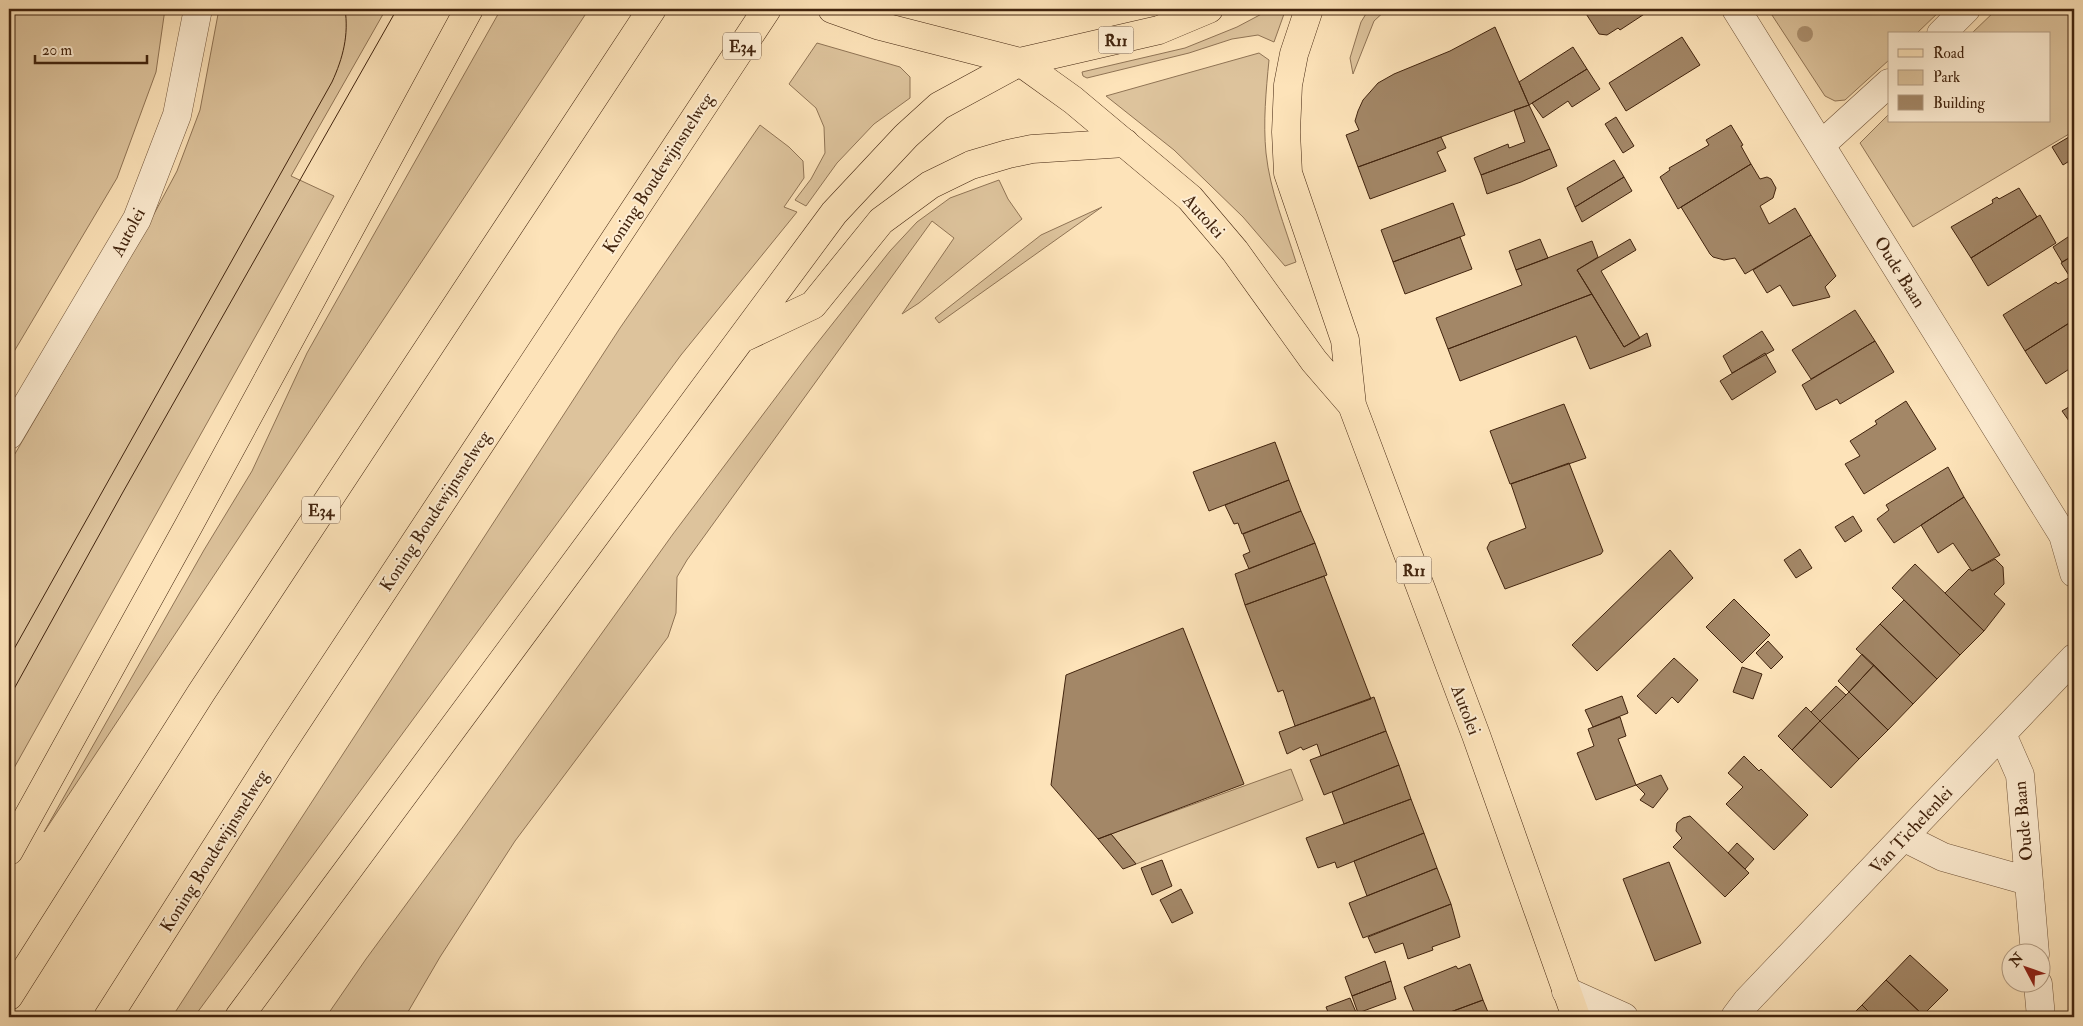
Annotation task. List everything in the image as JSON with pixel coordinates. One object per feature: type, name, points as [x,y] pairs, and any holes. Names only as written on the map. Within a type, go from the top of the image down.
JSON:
[{"type":"main road","points":[[9,851],[189,525],[469,9]]},
{"type":"main road","name":"Koning Boudewijnsnelweg","points":[[108,1017],[289,733],[717,82],[767,9]]},
{"type":"main road","name":"Autolei","points":[[832,9],[880,26],[1020,62],[1073,100],[1190,198],[1235,251],[1314,361],[1352,405]]},
{"type":"main road","name":"Autolei","points":[[1020,62],[1159,30],[1209,9]]},
{"type":"main road","name":"Autolei","points":[[1309,9],[1294,54],[1288,85],[1286,132],[1288,174],[1345,340],[1352,405],[1476,735],[1576,1017]]},
{"type":"main road","name":"E34","points":[[9,996],[201,693],[646,18]]},
{"type":"main road","points":[[239,1017],[834,213],[906,136],[939,106],[1020,62]]},
{"type":"main road","points":[[739,340],[813,305],[881,221],[930,185],[971,165],[1008,154],[1032,149],[1125,143]]},
{"type":"street","name":"Autolei","points":[[9,434],[137,219],[177,115],[198,9]]},
{"type":"street","name":"Oude Baan","points":[[1736,9],[2069,536],[2074,573]]},
{"type":"street","points":[[1943,32],[1966,9]]},
{"type":"street","points":[[1822,144],[1888,84]]},
{"type":"street","name":"Van Tichelenlei","points":[[1716,1017],[1741,1009],[2074,658]]},
{"type":"street","name":"Oude Baan","points":[[2002,734],[2020,775],[2034,944]]},
{"type":"street","name":"Oude Baan","points":[[1905,838],[1944,857],[2028,881]]},
{"type":"street","points":[[1566,991],[1624,1017]]},
{"type":"street","points":[[2039,994],[2042,1017]]},
{"type":"green space","points":[[9,9],[165,9],[156,72],[117,178],[9,360]]},
{"type":"green space","points":[[219,9],[386,9],[291,176],[334,196],[9,777],[9,464],[147,227],[177,171],[200,110]]},
{"type":"green space","points":[[501,9],[589,9],[44,832],[204,550],[252,471],[307,353]]},
{"type":"green space","points":[[1271,9],[1281,9],[1284,14],[1274,42],[1258,35],[1232,39],[1189,53],[1087,78],[1083,76],[1082,72],[1185,48],[1237,27]]},
{"type":"green space","points":[[1369,9],[1387,9],[1374,21],[1353,74],[1350,58],[1361,22]]},
{"type":"green space","points":[[1768,9],[1942,9],[1918,32],[1888,32],[1888,61],[1845,100],[1835,101],[1825,96]]},
{"type":"green space","points":[[1997,9],[2074,9],[2074,131],[1913,227],[1860,143],[1888,115],[1888,122],[2050,122],[2050,32],[1973,32]]},
{"type":"green space","points":[[817,43],[900,67],[910,77],[910,98],[874,124],[837,163],[806,206],[795,200],[811,179],[825,153],[824,127],[816,108],[789,84]]},
{"type":"green space","points":[[1259,53],[1269,60],[1265,118],[1268,167],[1274,195],[1296,262],[1285,266],[1243,217],[1174,150],[1106,96]]},
{"type":"green space","points":[[760,125],[789,147],[803,161],[804,178],[784,207],[797,212],[681,355],[194,1017],[172,1017],[620,328]]},
{"type":"green space","points":[[999,180],[1008,199],[1022,219],[919,303],[902,314],[954,238],[932,221],[687,560],[677,577],[676,613],[668,637],[515,841],[440,957],[405,1017],[326,1017],[673,534],[807,356],[890,251],[917,222],[950,198]]},
{"type":"green space","points":[[1102,207],[939,323],[935,318],[1041,235]]},
{"type":"green space","points":[[1291,769],[1303,800],[1136,864],[1111,834]]},
{"type":"building","points":[[1583,9],[1652,9],[1620,30],[1618,28],[1607,35],[1599,34]]},
{"type":"building","points":[[1495,27],[1529,105],[1358,167],[1346,135],[1359,130],[1355,121],[1358,111],[1363,100],[1378,83],[1394,74],[1450,51]]},
{"type":"building","points":[[1682,37],[1700,65],[1626,111],[1609,83]]},
{"type":"building","points":[[1573,47],[1587,69],[1529,105],[1519,82]]},
{"type":"building","points":[[1587,69],[1600,89],[1572,107],[1568,101],[1543,118],[1532,103]]},
{"type":"building","points":[[1529,105],[1550,149],[1481,175],[1474,158],[1508,144],[1509,148],[1525,142],[1514,110]]},
{"type":"building","points":[[1616,117],[1634,146],[1623,153],[1605,124]]},
{"type":"building","points":[[1731,125],[1743,145],[1741,146],[1751,164],[1678,209],[1660,177],[1670,170],[1669,168],[1709,145],[1706,140]]},
{"type":"building","points":[[2074,134],[2074,158],[2063,165],[2052,147]]},
{"type":"building","points":[[1441,137],[1446,148],[1437,152],[1446,171],[1370,199],[1358,167]]},
{"type":"building","points":[[1550,149],[1557,166],[1487,194],[1481,175]]},
{"type":"building","points":[[1614,160],[1624,177],[1575,207],[1567,188]]},
{"type":"building","points":[[1751,164],[1760,179],[1767,177],[1771,179],[1776,188],[1773,198],[1760,206],[1769,224],[1795,208],[1811,235],[1745,274],[1735,258],[1724,260],[1713,257],[1710,254],[1681,207]]},
{"type":"building","points":[[1624,177],[1632,191],[1582,222],[1575,207]]},
{"type":"building","points":[[2019,188],[2037,217],[1971,258],[1951,227],[1993,203],[1992,200],[1997,197],[1999,199]]},
{"type":"building","points":[[1453,203],[1465,235],[1393,262],[1381,230]]},
{"type":"building","points":[[2040,215],[2056,243],[1988,286],[1971,258]]},
{"type":"building","points":[[2074,233],[2074,255],[2062,262],[2053,247]]},
{"type":"building","points":[[1811,235],[1836,276],[1825,287],[1830,297],[1793,306],[1780,285],[1767,293],[1753,270]]},
{"type":"building","points":[[1460,237],[1472,269],[1405,294],[1393,262]]},
{"type":"building","points":[[1540,239],[1548,258],[1516,270],[1509,251]]},
{"type":"building","points":[[1630,239],[1636,250],[1601,271],[1640,338],[1624,347],[1577,270]]},
{"type":"building","points":[[1592,241],[1598,257],[1577,270],[1592,294],[1448,349],[1436,318],[1522,285],[1516,270]]},
{"type":"building","points":[[2074,255],[2074,320],[2025,351],[2003,315],[2056,282],[2058,284],[2070,277],[2061,263]]},
{"type":"building","points":[[1592,294],[1624,347],[1647,333],[1651,346],[1590,369],[1576,336],[1460,381],[1448,349]]},
{"type":"building","points":[[1855,310],[1875,341],[1811,379],[1792,350]]},
{"type":"building","points":[[2074,320],[2074,366],[2046,384],[2025,351]]},
{"type":"building","points":[[1762,331],[1774,350],[1732,373],[1723,356]]},
{"type":"building","points":[[1875,341],[1894,372],[1840,404],[1837,399],[1816,410],[1802,385]]},
{"type":"building","points":[[1765,353],[1776,372],[1732,400],[1720,381]]},
{"type":"building","points":[[1906,401],[1936,449],[1864,494],[1845,464],[1860,456],[1850,441],[1877,424],[1875,421]]},
{"type":"building","points":[[1564,404],[1586,458],[1510,484],[1490,431]]},
{"type":"building","points":[[2074,404],[2074,428],[2062,411]]},
{"type":"building","points":[[1275,442],[1289,480],[1209,511],[1193,472]]},
{"type":"building","points":[[1569,463],[1603,551],[1601,554],[1505,589],[1487,548],[1490,542],[1526,528],[1511,484]]},
{"type":"building","points":[[1948,467],[1964,497],[1894,543],[1877,519],[1889,510],[1886,505]]},
{"type":"building","points":[[1289,480],[1301,511],[1242,534],[1238,523],[1234,524],[1225,505]]},
{"type":"building","points":[[1964,497],[2000,555],[1972,571],[1953,543],[1938,553],[1921,525]]},
{"type":"building","points":[[1301,511],[1315,543],[1249,569],[1243,555],[1250,552],[1243,534]]},
{"type":"building","points":[[1853,516],[1862,531],[1845,542],[1835,527]]},
{"type":"building","points":[[1315,543],[1327,575],[1245,605],[1235,574]]},
{"type":"building","points":[[1800,549],[1812,568],[1796,578],[1784,560]]},
{"type":"building","points":[[1670,550],[1693,578],[1597,671],[1572,645]]},
{"type":"building","points":[[1995,559],[2003,567],[2004,584],[1994,594],[2005,604],[1984,631],[1945,593],[1969,569],[1972,571]]},
{"type":"building","points":[[1915,564],[1984,631],[1960,655],[1892,588]]},
{"type":"building","points":[[1324,576],[1371,699],[1295,726],[1283,690],[1278,692],[1245,605]]},
{"type":"building","points":[[1734,599],[1770,635],[1742,663],[1706,627]]},
{"type":"building","points":[[1904,600],[1960,655],[1937,679],[1880,624]]},
{"type":"building","points":[[1880,624],[1937,679],[1913,704],[1856,649]]},
{"type":"building","points":[[1183,628],[1244,784],[1098,839],[1051,785],[1066,675]]},
{"type":"building","points":[[1768,641],[1783,657],[1771,669],[1756,653]]},
{"type":"building","points":[[1862,654],[1874,665],[1849,692],[1838,681]]},
{"type":"building","points":[[1674,658],[1698,680],[1678,703],[1672,697],[1656,714],[1637,696]]},
{"type":"building","points":[[1874,665],[1913,704],[1888,730],[1849,692]]},
{"type":"building","points":[[1742,667],[1762,674],[1753,699],[1733,692]]},
{"type":"building","points":[[1836,686],[1846,695],[1820,721],[1811,712]]},
{"type":"building","points":[[1849,692],[1888,730],[1859,759],[1820,721]]},
{"type":"building","points":[[1622,696],[1628,713],[1593,727],[1585,710]]},
{"type":"building","points":[[1374,697],[1386,731],[1321,756],[1317,744],[1303,750],[1301,747],[1287,754],[1279,732]]},
{"type":"building","points":[[1806,707],[1820,721],[1792,750],[1778,736]]},
{"type":"building","points":[[1620,717],[1626,736],[1618,739],[1636,785],[1596,800],[1577,753],[1594,746],[1588,729]]},
{"type":"building","points":[[1820,721],[1859,759],[1831,788],[1792,750]]},
{"type":"building","points":[[1386,731],[1399,765],[1324,795],[1310,760]]},
{"type":"building","points":[[1744,756],[1759,771],[1761,769],[1808,815],[1774,850],[1726,804],[1743,787],[1728,773]]},
{"type":"building","points":[[1399,765],[1411,799],[1344,824],[1332,792]]},
{"type":"building","points":[[1661,775],[1668,789],[1653,808],[1640,800],[1645,794],[1636,785]]},
{"type":"building","points":[[1411,799],[1424,833],[1337,868],[1335,862],[1318,868],[1306,838]]},
{"type":"building","points":[[1690,816],[1749,873],[1725,897],[1673,847],[1682,838],[1676,831],[1677,823],[1683,818]]},
{"type":"building","points":[[1424,833],[1437,868],[1367,896],[1354,861]]},
{"type":"building","points":[[1111,834],[1136,864],[1123,869],[1098,839]]},
{"type":"building","points":[[1737,843],[1754,859],[1745,869],[1728,853]]},
{"type":"building","points":[[1162,860],[1172,886],[1152,895],[1141,868]]},
{"type":"building","points":[[1669,862],[1701,943],[1655,961],[1623,879]]},
{"type":"building","points":[[1437,868],[1451,904],[1363,938],[1349,903]]},
{"type":"building","points":[[1181,889],[1193,913],[1172,923],[1160,900]]},
{"type":"building","points":[[1451,904],[1460,937],[1432,947],[1433,950],[1408,959],[1403,943],[1375,953],[1368,937]]},
{"type":"building","points":[[1910,955],[1948,990],[1923,1015],[1886,980]]},
{"type":"building","points":[[1385,961],[1391,981],[1352,996],[1345,977]]},
{"type":"building","points":[[1470,964],[1483,1000],[1437,1017],[1416,1017],[1404,987],[1456,966],[1458,969]]},
{"type":"building","points":[[1886,980],[1923,1015],[1922,1017],[1874,1017],[1862,1005]]},
{"type":"building","points":[[1391,981],[1396,999],[1358,1013],[1352,996]]},
{"type":"building","points":[[1350,998],[1358,1017],[1330,1017],[1326,1007]]},
{"type":"building","points":[[1483,1000],[1490,1017],[1437,1017]]},
{"type":"building","points":[[1862,1005],[1874,1017],[1850,1017]]},
{"type":"tram line","points":[[9,658],[332,82],[346,37],[345,9]]},
{"type":"tram line","points":[[9,698],[123,492],[397,9]]}]
